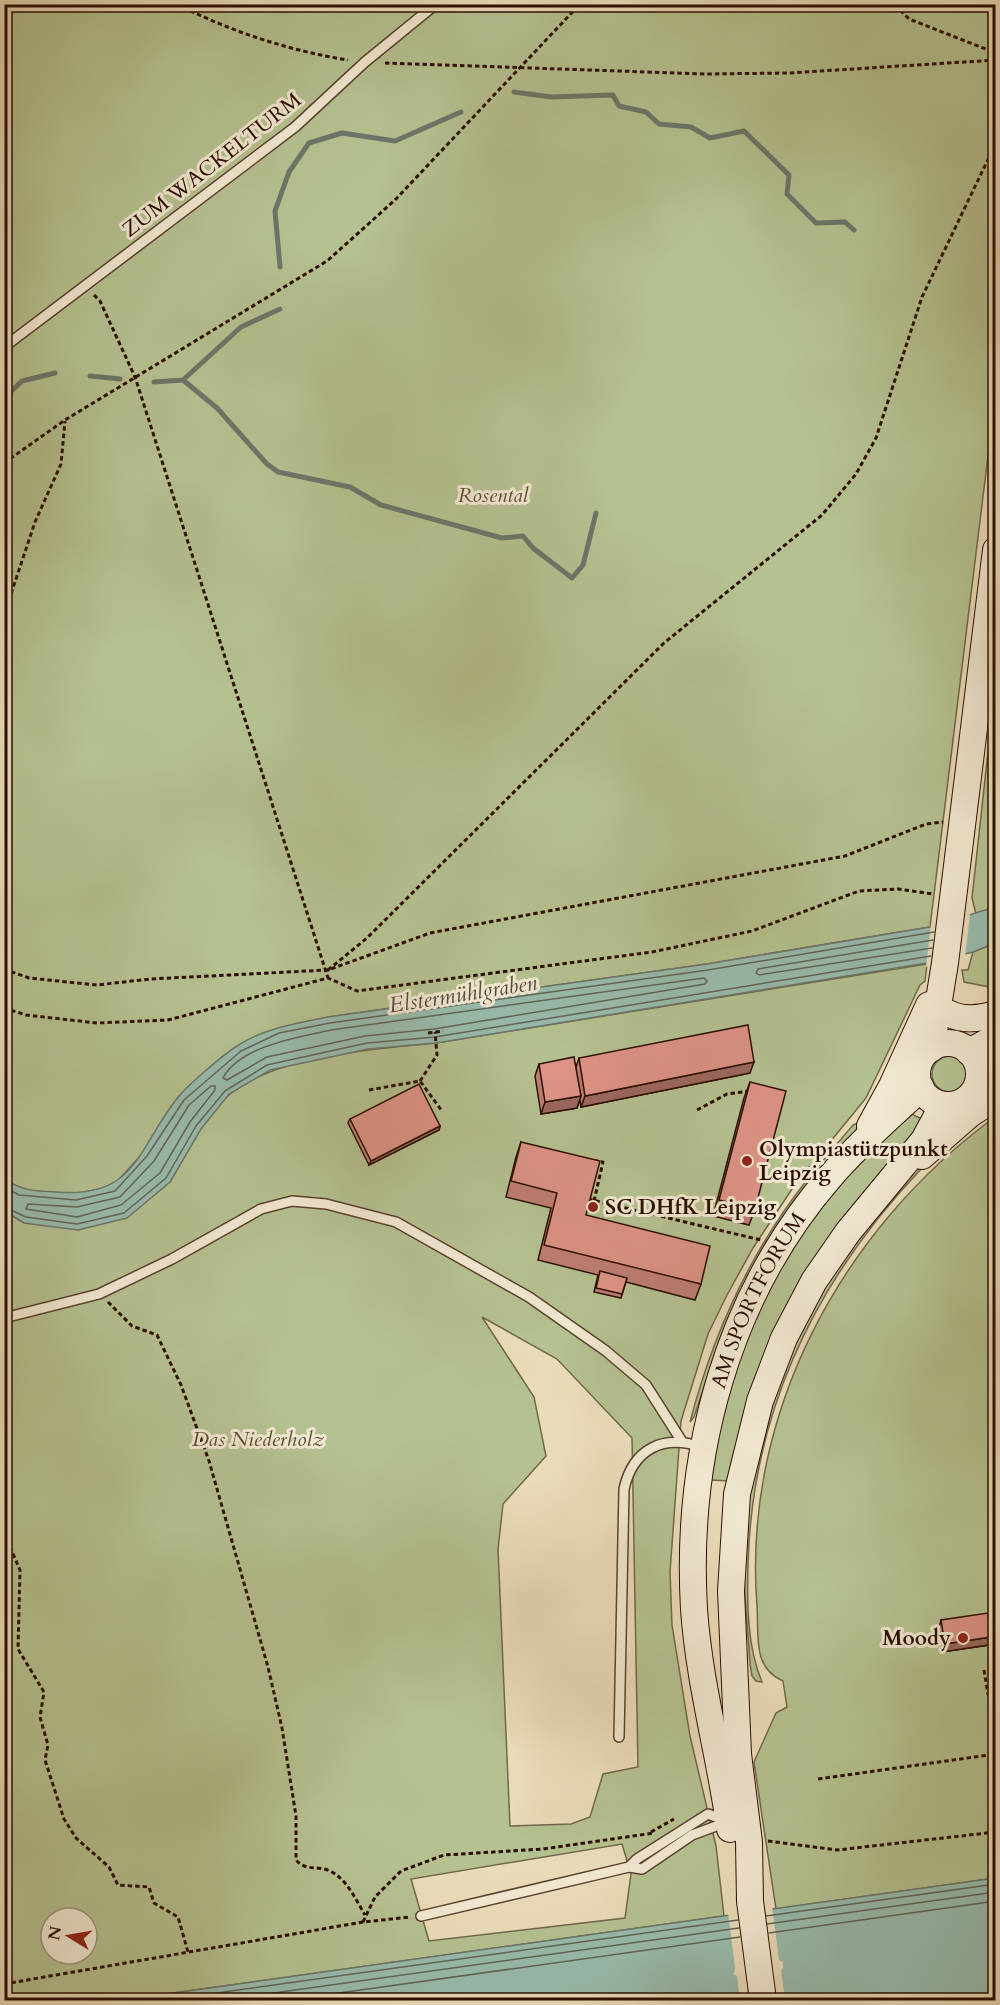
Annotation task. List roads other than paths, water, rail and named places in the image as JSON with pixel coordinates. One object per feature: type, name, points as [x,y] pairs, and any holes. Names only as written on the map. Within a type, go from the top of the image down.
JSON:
[{"type":"main road","points":[[951,1048],[945,963],[996,550]]},
{"type":"main road","points":[[945,963],[951,1048]]},
{"type":"main road","points":[[831,1175],[879,1112],[930,1002],[945,963]]},
{"type":"main road","points":[[948,1013],[957,1018],[996,1014]]},
{"type":"main road","points":[[951,1048],[978,1064],[990,1084],[976,1089],[962,1102],[943,1105],[926,1096],[921,1088],[918,1071],[920,1062],[951,1048],[996,1037]]},
{"type":"main road","name":"AM SPORTFORUM","points":[[886,1188],[970,1114],[990,1084]]},
{"type":"main road","name":"AM SPORTFORUM","points":[[763,2001],[743,1833],[738,1754],[725,1694],[694,1609],[693,1555],[697,1487],[691,1443],[716,1388],[733,1340],[764,1272],[781,1245],[831,1175],[921,1088]]},
{"type":"main road","name":"AM SPORTFORUM","points":[[725,1694],[737,1494],[760,1401],[784,1338],[821,1271],[848,1232],[924,1140],[943,1105]]},
{"type":"main road","points":[[697,1487],[737,1494]]},
{"type":"lane","name":"ZUM WACKELTURM","points":[[4,347],[295,127],[365,62],[435,4]]},
{"type":"lane","points":[[4,1318],[99,1294],[172,1259],[261,1209],[292,1201],[338,1207],[396,1222],[471,1262],[539,1304],[606,1351],[646,1385],[691,1443]]},
{"type":"lane","points":[[619,1737],[624,1489],[629,1469],[650,1448],[691,1443]]},
{"type":"lane","points":[[629,1867],[637,1859],[708,1814],[743,1833]]},
{"type":"lane","points":[[421,1916],[629,1867],[642,1869],[692,1835],[743,1833]]},
{"type":"water","points":[[995,907],[995,943],[973,952],[927,963],[436,1043],[368,1049],[270,1070],[229,1094],[201,1129],[170,1182],[127,1218],[78,1230],[24,1223],[5,1211],[4,1179],[29,1190],[83,1192],[104,1187],[120,1178],[143,1151],[165,1115],[184,1090],[231,1050],[270,1030],[328,1017],[707,964],[930,927]]},
{"type":"water","points":[[995,1878],[995,2000],[123,2000]]},
{"type":"waterway","points":[[514,92],[551,97],[613,95],[619,106],[646,112],[659,124],[691,127],[710,138],[744,131],[789,175],[787,194],[816,223],[845,222],[854,230]]},
{"type":"waterway","points":[[280,267],[275,211],[289,172],[309,143],[342,133],[395,141],[461,112]]},
{"type":"waterway","points":[[154,382],[183,380],[241,327],[280,309]]},
{"type":"waterway","points":[[4,398],[22,381],[55,373]]},
{"type":"waterway","points":[[90,376],[120,379]]},
{"type":"waterway","points":[[183,380],[217,408],[267,464],[278,472],[350,487],[381,505],[502,538],[523,536],[533,548],[572,578],[583,565],[596,513]]},
{"type":"place","name":"Olympiastützpunkt Leipzig","points":[[747,1161]]},
{"type":"place","name":"SC DHfK Leipzig","points":[[593,1207]]},
{"type":"place","name":"Moody","points":[[963,1638]]},
{"type":"park label","name":"Rosental","points":[[493,495]]},
{"type":"park label","name":"Das Niederholz","points":[[258,1439]]},
{"type":"water label","name":"Elstermühlgraben","points":[[463,994]]}]
